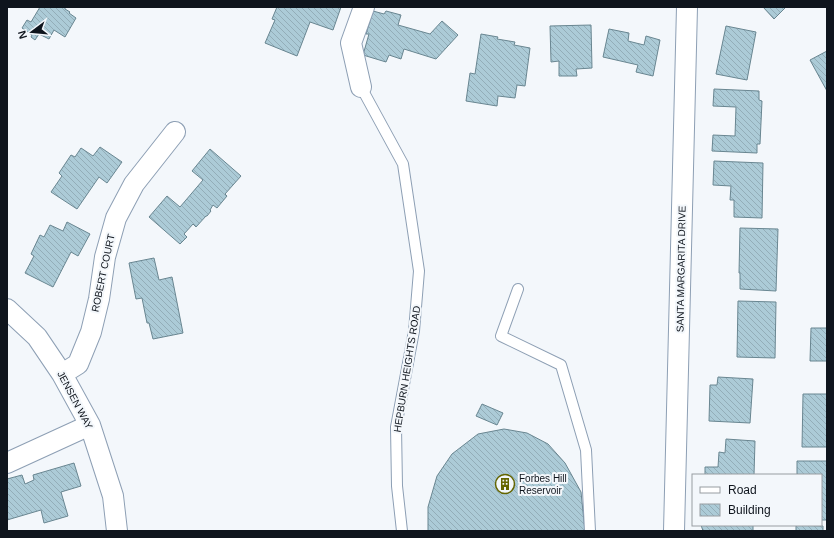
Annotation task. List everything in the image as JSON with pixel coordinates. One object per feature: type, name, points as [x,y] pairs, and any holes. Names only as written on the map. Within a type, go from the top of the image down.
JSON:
[{"type":"street","name":"HEPBURN HEIGHTS ROAD","points":[[361,87],[351,43],[364,7]]},
{"type":"street","name":"SANTA MARGARITA DRIVE","points":[[674,531],[687,7]]},
{"type":"street","name":"ROBERT COURT","points":[[62,374],[78,364],[91,332],[99,299],[105,257],[116,218],[134,184],[175,132]]},
{"type":"street","name":"JENSEN WAY","points":[[7,309],[38,337],[62,374],[90,425],[113,496],[117,531]]},
{"type":"street","points":[[7,463],[90,425]]},
{"type":"lane","name":"HEPBURN HEIGHTS ROAD","points":[[361,87],[403,164],[419,271],[414,331],[396,427],[397,486],[402,531]]},
{"type":"lane","points":[[518,289],[501,336],[561,365],[586,450],[590,531]]},
{"type":"building","points":[[40,7],[65,7],[65,9],[70,12],[69,13],[76,18],[65,37],[54,30],[49,39],[39,34],[35,40],[31,37],[32,35],[22,28],[27,20],[31,22]]},
{"type":"building","points":[[277,7],[341,7],[333,30],[310,22],[297,56],[265,43],[275,20],[272,19]]},
{"type":"building","points":[[763,7],[786,7],[774,19]]},
{"type":"building","points":[[373,11],[384,14],[386,11],[401,15],[398,25],[430,34],[442,21],[458,35],[436,59],[404,49],[401,59],[389,55],[386,62],[363,55],[369,34],[366,34]]},
{"type":"building","points":[[591,25],[592,68],[576,69],[577,76],[559,76],[559,61],[551,62],[550,26]]},
{"type":"building","points":[[726,26],[756,32],[747,80],[716,74]]},
{"type":"building","points":[[609,29],[629,33],[628,41],[644,45],[646,36],[660,40],[653,76],[636,72],[638,65],[603,57]]},
{"type":"building","points":[[481,34],[498,37],[497,39],[515,42],[514,45],[530,48],[525,86],[517,85],[515,98],[498,96],[497,106],[466,101],[470,73],[475,74]]},
{"type":"building","points":[[827,51],[827,91],[810,60]]},
{"type":"building","points":[[714,89],[759,91],[759,100],[762,101],[760,144],[757,144],[757,153],[712,151],[713,135],[735,136],[736,107],[713,106]]},
{"type":"building","points":[[100,147],[122,162],[107,183],[99,177],[77,209],[51,192],[62,176],[59,173],[71,155],[75,157],[81,148],[93,156]]},
{"type":"building","points":[[210,149],[241,176],[225,194],[227,196],[217,208],[213,205],[210,210],[211,211],[196,227],[193,224],[184,234],[187,237],[180,244],[149,217],[167,196],[180,207],[203,180],[192,171]]},
{"type":"building","points":[[714,161],[763,163],[762,218],[734,217],[734,200],[730,200],[731,186],[713,185]]},
{"type":"building","points":[[67,222],[90,234],[78,256],[71,252],[53,287],[25,273],[34,256],[31,254],[40,235],[44,237],[50,225],[63,231]]},
{"type":"building","points":[[740,228],[778,229],[776,291],[740,289]]},
{"type":"building","points":[[154,258],[159,280],[172,277],[183,333],[153,339],[149,323],[147,323],[142,298],[136,299],[129,263]]},
{"type":"building","points":[[738,301],[776,302],[775,358],[737,357]]},
{"type":"building","points":[[811,328],[827,328],[827,361],[810,361]]},
{"type":"building","points":[[718,377],[753,379],[750,423],[709,421],[710,385],[717,385]]},
{"type":"building","points":[[803,394],[827,394],[827,447],[802,447]]},
{"type":"building","points":[[482,404],[503,413],[497,425],[476,416]]},
{"type":"building","name":"Forbes Hill Reservoir","points":[[504,429],[527,433],[548,444],[565,463],[581,492],[585,531],[428,531],[428,507],[437,476],[452,454],[478,434]]},
{"type":"building","points":[[726,439],[755,441],[754,474],[705,474],[705,467],[718,467],[719,452],[725,453]]},
{"type":"building","points":[[797,461],[827,461],[827,520],[822,520],[822,474],[797,474]]},
{"type":"building","points":[[74,463],[81,486],[61,492],[68,516],[44,523],[41,510],[7,520],[7,479],[22,475],[25,484],[34,480],[33,475]]},
{"type":"building","points":[[701,526],[753,526],[753,531],[703,531]]},
{"type":"building","points":[[796,526],[823,526],[823,531],[796,531]]},
{"type":"place","name":"Forbes Hill Reservoir","points":[[505,484]]}]
